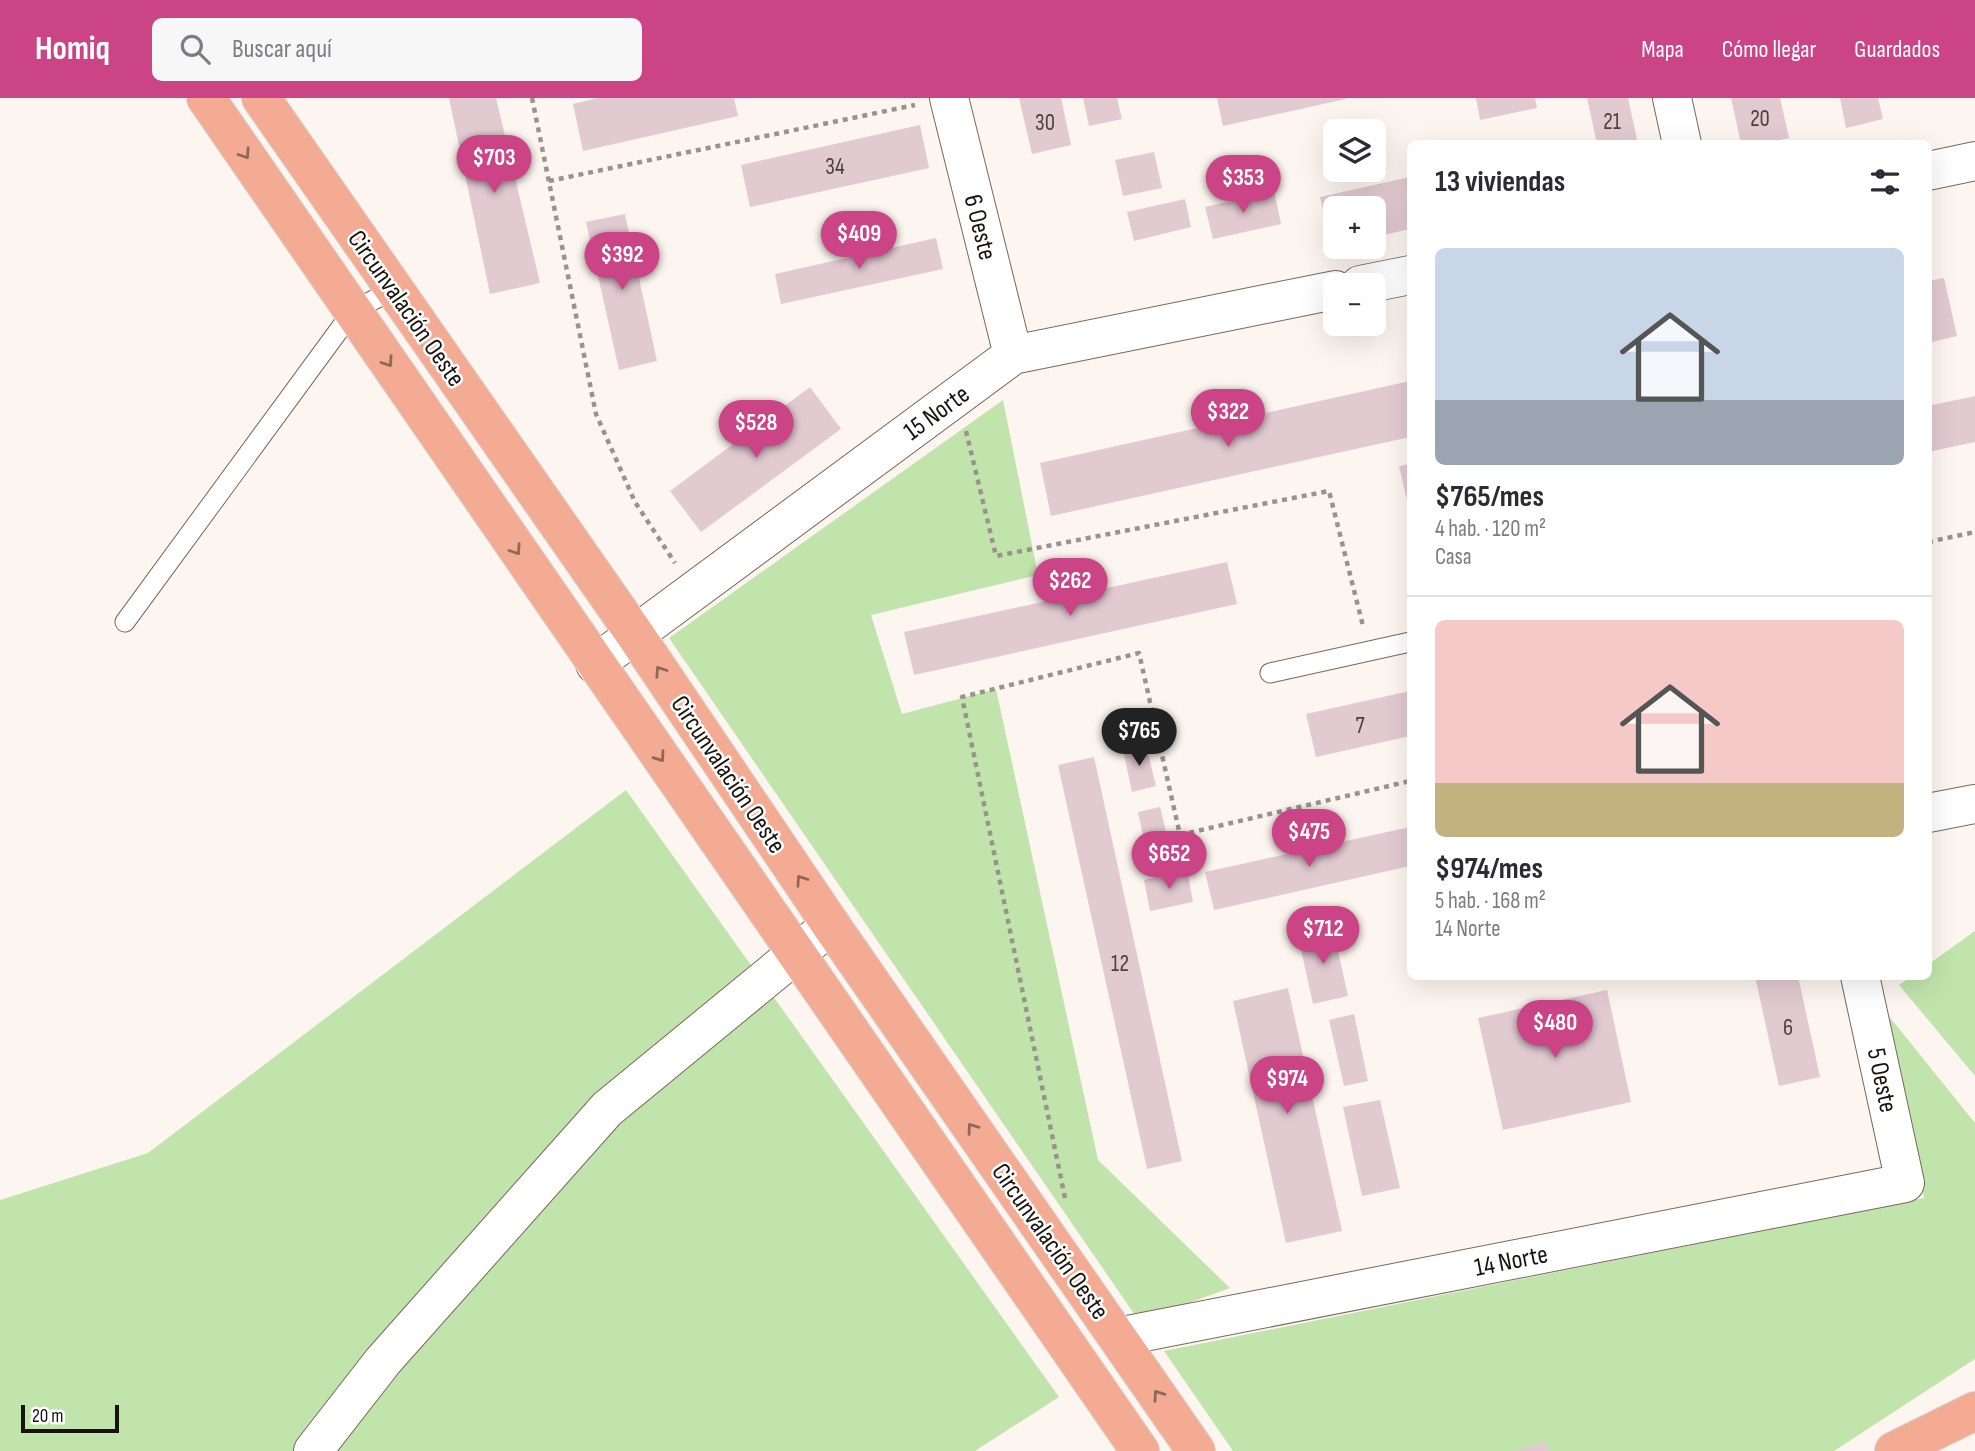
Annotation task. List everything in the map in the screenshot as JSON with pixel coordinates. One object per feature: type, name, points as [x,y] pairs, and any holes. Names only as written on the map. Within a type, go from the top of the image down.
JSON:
[{"type":"main road","name":"Circunvalación Oeste","points":[[206,98],[1140,1451]]},
{"type":"main road","name":"Circunvalación Oeste","points":[[261,98],[634,633],[831,925],[1196,1451]]},
{"type":"main road","points":[[1894,1451],[1975,1411]]},
{"type":"street","name":"6 Oeste","points":[[949,98],[1013,355]]},
{"type":"street","points":[[1672,98],[1681,140]]},
{"type":"street","points":[[1932,170],[1975,161]]},
{"type":"street","points":[[1386,280],[1407,276]]},
{"type":"street","name":"15 Norte","points":[[595,664],[1013,355],[1323,292]]},
{"type":"street","points":[[1932,813],[1975,804]]},
{"type":"street","points":[[313,1451],[383,1360],[607,1109],[831,925]]},
{"type":"street","name":"5 Oeste","points":[[1861,980],[1905,1183]]},
{"type":"street","name":"14 Norte","points":[[1118,1337],[1905,1183]]},
{"type":"lane","points":[[125,622],[353,312],[394,289]]},
{"type":"lane","points":[[1270,673],[1407,643]]},
{"type":"path","points":[[531,98],[596,414],[635,502],[693,590]]},
{"type":"path","points":[[549,181],[949,98]]},
{"type":"path","points":[[957,397],[996,556],[1329,491],[1369,651]]},
{"type":"path","points":[[1932,541],[1975,532]]},
{"type":"path","points":[[1067,1207],[962,697],[1139,653],[1180,835],[1407,782]]},
{"type":"green space","points":[[1003,400],[1038,575],[871,615],[902,714],[996,689],[1098,1160],[1230,1288],[1139,1321],[669,638]]},
{"type":"green space","points":[[626,790],[1059,1397],[975,1451],[0,1451],[0,1200],[148,1153]]},
{"type":"green space","points":[[1975,931],[1975,1076],[1899,985],[1906,980],[1932,980],[1932,962]]},
{"type":"green space","points":[[1888,1015],[1975,1123],[1975,1359],[1834,1451],[1233,1451],[1164,1351],[1924,1198]]},
{"type":"building","points":[[449,98],[496,98],[540,283],[490,294]]},
{"type":"building","points":[[598,98],[734,98],[738,116],[583,151],[573,104]]},
{"type":"building","points":[[1019,98],[1061,98],[1071,145],[1032,154]]},
{"type":"building","points":[[1083,98],[1117,98],[1122,119],[1089,126]]},
{"type":"building","points":[[1217,98],[1346,98],[1346,99],[1223,126]]},
{"type":"building","points":[[1476,98],[1535,98],[1537,108],[1480,120]]},
{"type":"building","points":[[1587,98],[1628,98],[1637,140],[1596,140]]},
{"type":"building","points":[[1731,98],[1780,98],[1789,138],[1740,140]]},
{"type":"building","points":[[1840,98],[1878,98],[1883,119],[1846,128]]},
{"type":"building","points":[[920,125],[929,168],[750,207],[741,165]]},
{"type":"building","points":[[1154,152],[1162,188],[1123,196],[1115,160]]},
{"type":"building","points":[[1407,178],[1407,230],[1386,234],[1386,196],[1324,196]]},
{"type":"building","points":[[1274,191],[1281,224],[1213,239],[1205,207]]},
{"type":"building","points":[[1185,199],[1191,227],[1134,241],[1127,212]]},
{"type":"building","points":[[625,214],[657,361],[619,370],[586,222]]},
{"type":"building","points":[[936,238],[943,269],[781,304],[775,274]]},
{"type":"building","points":[[1944,278],[1957,336],[1932,342],[1932,280]]},
{"type":"building","points":[[1407,382],[1407,438],[1051,516],[1040,463]]},
{"type":"building","points":[[810,387],[841,429],[701,532],[670,491]]},
{"type":"building","points":[[1975,396],[1975,442],[1932,451],[1932,405]]},
{"type":"building","points":[[1407,465],[1406,497],[1399,466]]},
{"type":"building","points":[[1227,562],[1237,604],[914,675],[904,632]]},
{"type":"building","points":[[1407,692],[1407,737],[1316,757],[1306,714]]},
{"type":"building","points":[[1146,745],[1156,786],[1132,792],[1123,750]]},
{"type":"building","points":[[1094,757],[1182,1161],[1147,1169],[1058,765]]},
{"type":"building","points":[[1160,807],[1168,840],[1145,845],[1138,812]]},
{"type":"building","points":[[1407,828],[1407,867],[1214,910],[1205,872]]},
{"type":"building","points":[[1187,870],[1193,902],[1150,911],[1144,880]]},
{"type":"building","points":[[1333,929],[1348,996],[1313,1004],[1298,936]]},
{"type":"building","points":[[1756,980],[1799,980],[1820,1077],[1779,1086]]},
{"type":"building","points":[[1288,988],[1342,1231],[1286,1243],[1233,1001]]},
{"type":"building","points":[[1607,990],[1631,1102],[1503,1130],[1478,1018]]},
{"type":"building","points":[[1354,1014],[1368,1081],[1344,1086],[1329,1020]]},
{"type":"building","points":[[1380,1100],[1400,1188],[1362,1196],[1343,1107]]},
{"type":"building","points":[[1546,1442],[1549,1451],[1516,1451],[1516,1450]]}]
